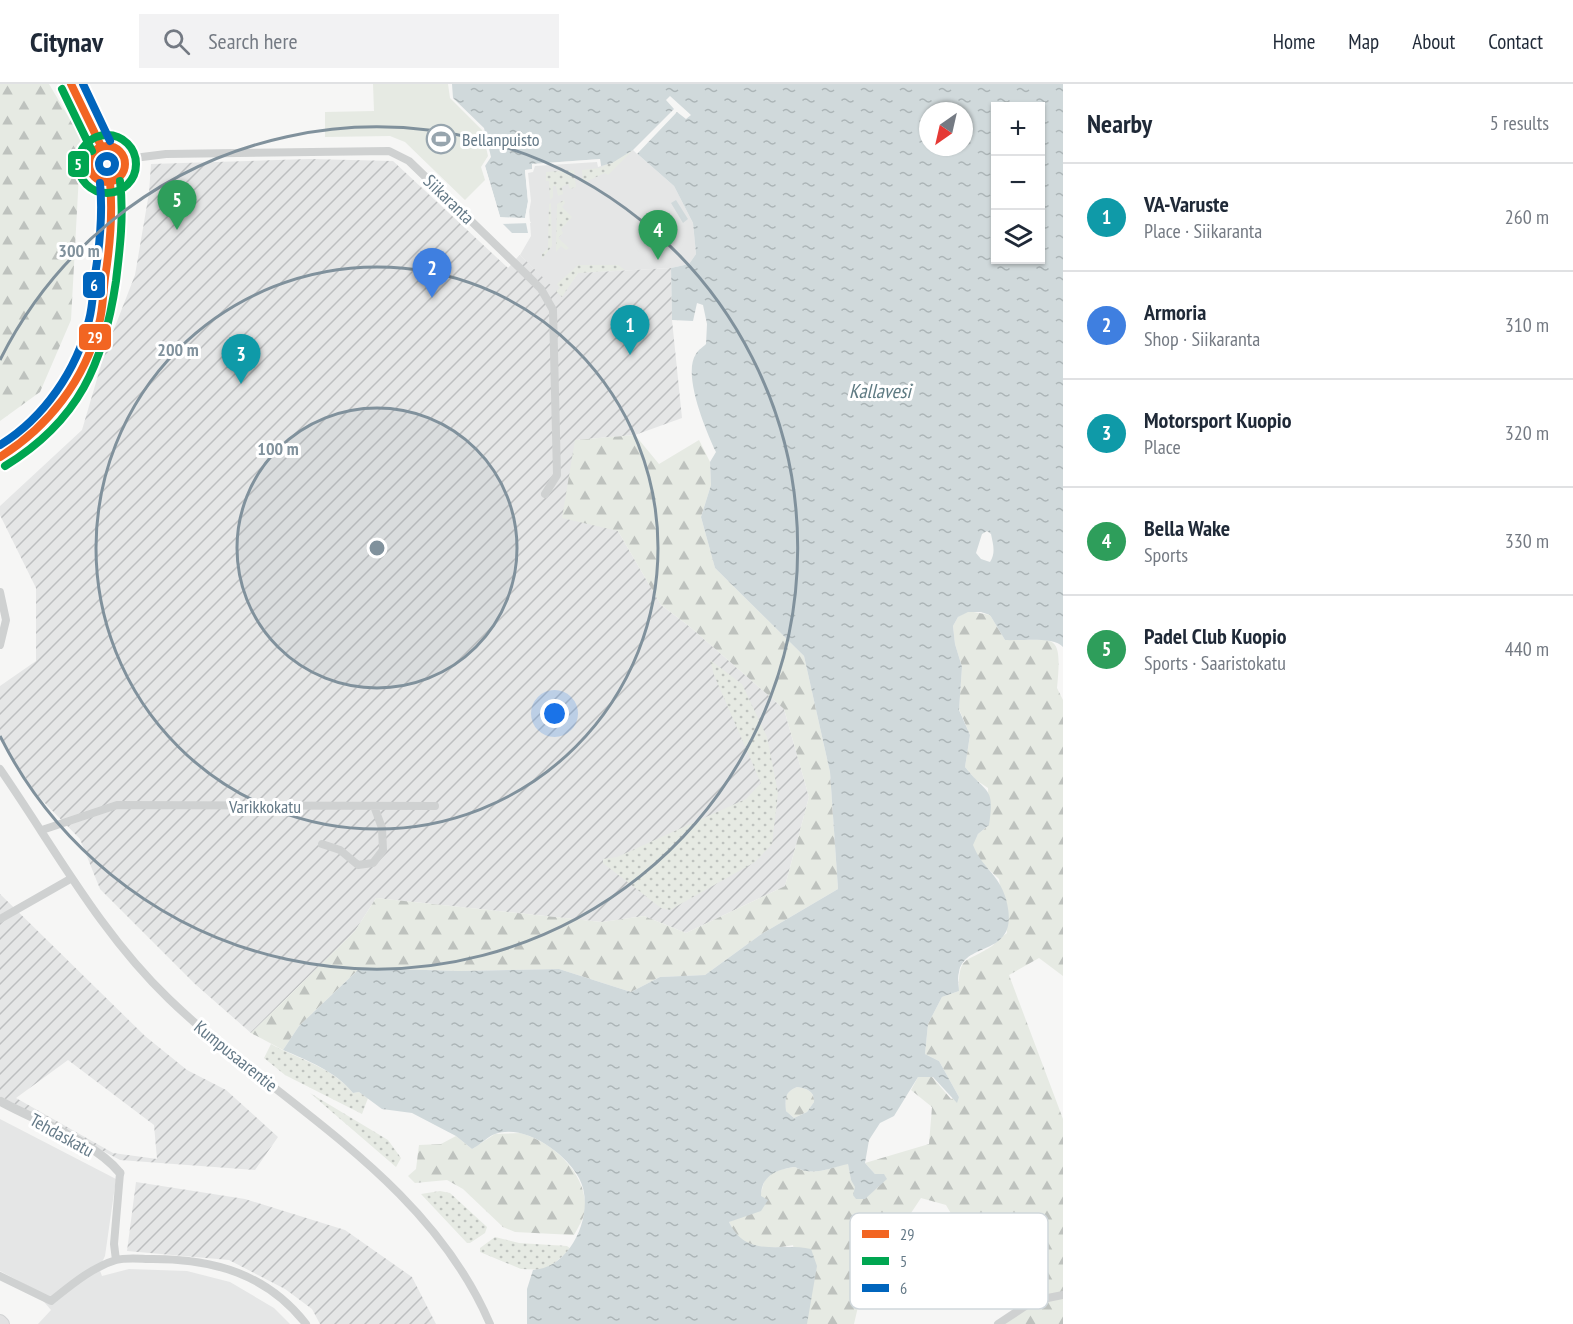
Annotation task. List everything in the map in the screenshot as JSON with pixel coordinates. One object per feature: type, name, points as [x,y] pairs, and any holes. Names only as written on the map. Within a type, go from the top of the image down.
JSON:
[{"type":"main road","points":[[71,84],[101,146]]},
{"type":"main road","points":[[101,146],[116,148],[126,159],[123,173],[110,183],[99,181],[90,171],[90,158],[101,146]]},
{"type":"main road","points":[[0,457],[42,426],[74,383],[88,356],[98,326],[110,248],[110,183]]},
{"type":"street","name":"Siikaranta","points":[[126,159],[166,154],[389,151],[409,161],[541,289],[553,310],[557,475],[545,494]]},
{"type":"street","points":[[0,592],[6,620],[0,645]]},
{"type":"street","name":"Kumpusaarentie","points":[[0,769],[72,878],[135,964],[170,1001],[352,1149],[406,1199],[452,1253],[481,1301],[490,1324]]},
{"type":"street","name":"Varikkokatu","points":[[42,830],[117,805],[435,806]]},
{"type":"street","points":[[322,844],[340,850],[358,865],[373,863],[383,850],[382,828],[374,806]]},
{"type":"street","points":[[0,919],[72,878]]},
{"type":"street","name":"Tehdaskatu","points":[[0,1101],[76,1141],[120,1173]]},
{"type":"street","points":[[116,1260],[114,1244],[120,1173]]},
{"type":"street","points":[[0,1276],[51,1301],[75,1282],[116,1260],[189,1259],[237,1272],[259,1282],[282,1297],[306,1324]]},
{"type":"street","points":[[1048,1298],[1063,1295]]},
{"type":"street","points":[[998,1324],[1021,1309]]},
{"type":"shaded area","points":[[633,150],[674,186],[693,223],[696,254],[689,264],[671,268],[578,273],[562,297],[520,255],[531,236],[526,170],[532,164]]},
{"type":"shaded area","points":[[309,159],[393,161],[508,268],[520,255],[562,296],[578,273],[671,268],[672,320],[682,418],[635,435],[575,440],[618,531],[661,605],[689,626],[784,709],[809,797],[785,886],[686,933],[644,916],[602,922],[376,898],[355,931],[251,1033],[195,984],[100,889],[80,839],[37,795],[0,739],[0,686],[36,661],[36,588],[0,515],[0,506],[82,430],[104,355],[135,275],[149,193],[151,164]]},
{"type":"shaded area","points":[[0,894],[145,1036],[187,1070],[226,1090],[278,1137],[255,1170],[120,1160],[0,1096]],"holes":[[[68,1060],[154,1125],[157,1159],[113,1153],[16,1098]]]},
{"type":"shaded area","points":[[0,1119],[116,1179],[105,1256],[99,1268],[102,1276],[129,1269],[187,1271],[230,1282],[274,1308],[290,1324],[38,1324],[51,1310],[32,1288],[0,1271]]},
{"type":"shaded area","points":[[136,1182],[245,1199],[345,1230],[412,1277],[436,1324],[320,1324],[312,1309],[285,1289],[229,1260],[127,1251]]},
{"type":"green space","points":[[0,84],[49,84],[81,138],[71,320],[40,392],[0,421]]},
{"type":"green space","name":"Bellanpuisto","points":[[373,84],[448,84],[450,98],[482,130],[488,156],[481,167],[485,180],[465,200],[405,142],[390,136],[325,137],[325,112],[374,111]]},
{"type":"green space","points":[[633,150],[608,175],[605,173],[583,183],[582,170],[600,168]]},
{"type":"green space","points":[[574,170],[576,187],[570,189],[568,184],[562,187],[563,194],[558,196],[556,186],[553,186],[553,197],[550,200],[546,172]]},
{"type":"green space","points":[[564,200],[562,207],[572,217],[561,229],[563,233],[558,238],[569,248],[566,250],[561,246],[556,252],[557,204]]},
{"type":"green space","points":[[551,203],[552,246],[542,259],[542,254],[548,248],[549,204]]},
{"type":"green space","points":[[578,265],[618,265],[625,270],[578,273],[562,297],[556,291],[560,288],[557,284]]},
{"type":"green space","points":[[635,435],[659,464],[699,440],[710,462],[711,485],[701,517],[715,568],[804,656],[830,772],[838,889],[760,935],[705,975],[660,977],[631,992],[559,969],[459,971],[360,968],[299,1026],[283,1050],[251,1033],[355,931],[376,898],[602,922],[644,916],[686,933],[785,886],[809,797],[784,709],[689,626],[661,605],[618,531],[562,518],[575,440]]},
{"type":"green space","points":[[968,611],[990,615],[1005,640],[1045,640],[1052,642],[1058,655],[1057,688],[1063,700],[1063,976],[1039,958],[1009,975],[1063,1119],[1063,1324],[1005,1324],[1013,1309],[1048,1309],[1048,1213],[951,1213],[946,1205],[921,1198],[911,1213],[850,1213],[850,1309],[857,1309],[854,1324],[807,1324],[793,1245],[771,1248],[755,1246],[741,1240],[729,1222],[750,1212],[760,1196],[764,1183],[772,1173],[795,1167],[814,1171],[848,1163],[851,1180],[865,1198],[879,1186],[875,1174],[865,1163],[929,1144],[932,1107],[911,1090],[918,1077],[932,1077],[951,1099],[959,1097],[939,1061],[925,1054],[928,1024],[942,997],[959,991],[962,965],[992,946],[1007,933],[999,879],[978,859],[972,845],[978,834],[989,825],[988,788],[976,780],[965,767],[970,735],[959,709],[962,667],[955,644],[953,626],[958,617]]},
{"type":"green space","points":[[710,660],[742,684],[767,737],[778,793],[772,844],[755,862],[670,910],[661,908],[603,863],[603,859],[617,857],[746,799],[761,783],[714,675]]},
{"type":"green space","points":[[271,1044],[325,1070],[345,1084],[353,1093],[359,1092],[368,1098],[362,1114],[285,1075],[264,1058]]},
{"type":"green space","points":[[797,1087],[809,1091],[813,1095],[814,1102],[807,1112],[794,1118],[786,1111],[786,1099],[788,1093]]},
{"type":"green space","points":[[310,1093],[388,1140],[401,1158],[396,1167]]},
{"type":"green space","points":[[520,1133],[544,1143],[555,1151],[566,1161],[581,1184],[585,1210],[574,1235],[515,1232],[503,1227],[463,1189],[447,1180],[415,1183],[408,1176],[416,1169],[419,1145],[441,1144],[456,1136],[472,1149],[495,1134]]},
{"type":"green space","points":[[440,1191],[450,1193],[487,1227],[485,1233],[467,1243],[421,1194]]},
{"type":"green space","points":[[495,1237],[519,1243],[567,1246],[571,1249],[546,1270],[521,1269],[480,1252],[480,1248]]},
{"type":"water","name":"Kallavesi","points":[[452,84],[1063,84],[1063,647],[1045,640],[1005,640],[990,615],[981,612],[968,612],[958,617],[953,626],[955,644],[962,667],[959,710],[970,735],[965,767],[988,792],[991,803],[989,825],[978,834],[973,845],[1003,890],[1009,918],[1006,931],[1000,940],[971,955],[963,962],[958,974],[959,991],[942,997],[928,1024],[925,1054],[939,1061],[959,1097],[957,1103],[933,1077],[918,1077],[894,1116],[880,1123],[869,1140],[865,1163],[875,1174],[884,1174],[887,1179],[865,1199],[856,1199],[853,1195],[855,1187],[848,1164],[814,1172],[795,1167],[783,1169],[772,1174],[764,1183],[761,1196],[768,1200],[761,1211],[729,1222],[736,1233],[754,1245],[811,1249],[817,1266],[807,1324],[527,1324],[527,1289],[533,1270],[547,1267],[559,1260],[577,1236],[582,1221],[585,1206],[584,1191],[573,1168],[543,1142],[519,1133],[495,1134],[472,1149],[456,1136],[412,1113],[382,1109],[359,1092],[353,1093],[321,1067],[283,1050],[299,1026],[360,968],[459,971],[559,969],[631,992],[660,977],[705,975],[760,935],[838,889],[830,772],[804,656],[715,568],[701,517],[711,485],[710,462],[716,452],[697,403],[692,375],[692,363],[696,354],[706,344],[707,324],[703,305],[697,303],[693,321],[672,320],[671,268],[689,264],[696,254],[693,223],[674,186],[633,150],[612,163],[601,166],[600,159],[532,164],[532,169],[525,170],[528,202],[525,218],[528,233],[512,233],[502,223],[485,166],[491,157],[484,128],[453,98]],"holes":[[[987,531],[991,534],[993,545],[990,562],[981,559],[976,553],[982,534]],[[797,1087],[807,1089],[814,1098],[814,1102],[807,1112],[794,1118],[786,1111],[786,1099],[790,1091]]]},
{"type":"water","points":[[676,200],[688,219],[683,223],[671,203]]},
{"type":"pier","points":[[670,96],[691,115],[686,119],[677,112],[637,154],[633,150],[674,109],[666,100]]},
{"type":"pier","points":[[600,159],[601,166],[598,167],[597,162],[535,166],[533,172],[528,173],[531,201],[528,217],[531,223],[499,224],[482,167],[485,166],[500,217],[525,218],[528,201],[525,170],[532,169],[532,164]]},
{"type":"transit line","name":"29","points":[[71,84],[101,146]]},
{"type":"transit line","name":"6","points":[[83,84],[110,141]]},
{"type":"transit line","name":"5","points":[[62,89],[92,151]]},
{"type":"transit line","name":"5","points":[[107,135],[118,137],[131,148],[136,164],[134,175],[123,188],[107,193],[96,191],[83,180],[78,164],[80,153],[91,140],[107,135]]},
{"type":"transit line","name":"29","points":[[107,146],[120,151],[125,164],[120,177],[107,182],[94,177],[89,164],[94,151],[107,146]]},
{"type":"transit line","name":"6","points":[[107,156],[113,158],[115,164],[113,170],[107,172],[101,170],[99,164],[101,158],[107,156]]},
{"type":"transit line","name":"5","points":[[5,466],[52,430],[84,387],[95,364],[111,311],[116,281],[122,219],[120,181]]},
{"type":"transit line","name":"29","points":[[0,457],[34,431],[49,416],[74,383],[93,345],[101,313],[108,254],[111,218],[110,182]]},
{"type":"transit line","name":"6","points":[[0,445],[16,434],[44,407],[67,374],[84,339],[91,309],[100,240],[100,183]]},
{"type":"place","name":"Bellanpuisto","points":[[441,139]]},
{"type":"place","name":"Padel Club Kuopio","points":[[177,230]]},
{"type":"place","name":"Bella Wake","points":[[658,260]]},
{"type":"place","name":"Armoria","points":[[432,298]]},
{"type":"place","name":"VA-Varuste","points":[[630,355]]},
{"type":"place","name":"Motorsport Kuopio","points":[[241,384]]}]
